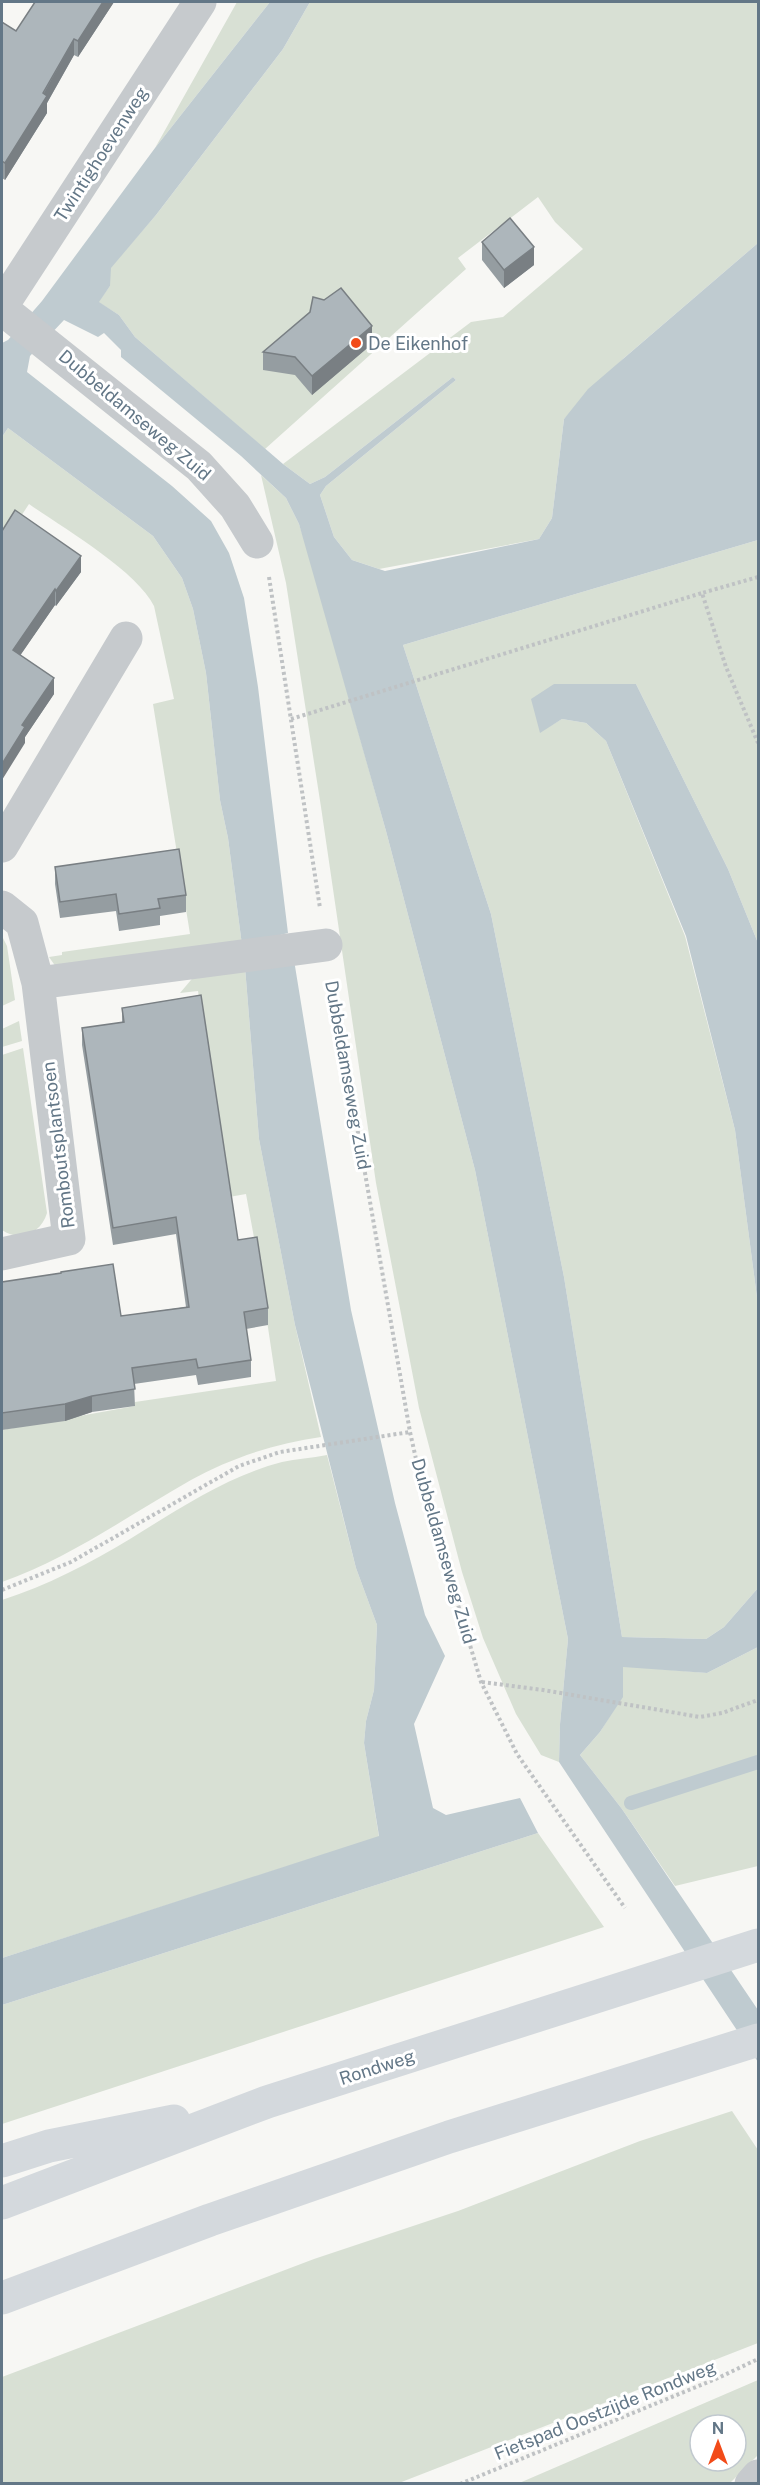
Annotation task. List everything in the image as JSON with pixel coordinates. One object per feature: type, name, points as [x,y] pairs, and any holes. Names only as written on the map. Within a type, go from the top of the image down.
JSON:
[{"type":"highway","name":"Rondweg","points":[[2,2204],[267,2103],[746,1949]]},
{"type":"highway","points":[[2,2298],[210,2220],[449,2137],[759,2040]]},
{"type":"highway","points":[[2,2161],[49,2146],[267,2103]]},
{"type":"street","name":"Twintighoevenweg","points":[[7,312],[200,2]]},
{"type":"street","name":"Dubbeldamseweg Zuid","points":[[7,312],[199,466],[235,506],[257,542]]},
{"type":"street","points":[[2,846],[126,638]]},
{"type":"street","name":"Romboutsplantsoen","points":[[2,907],[22,924],[38,983],[69,1239],[2,1254]]},
{"type":"street","points":[[38,983],[314,947]]},
{"type":"street","points":[[751,2484],[759,2476]]},
{"type":"path","name":"Dubbeldamseweg Zuid","points":[[257,542],[272,585],[291,719],[314,947],[420,1477],[481,1682],[517,1754],[625,1908]]},
{"type":"path","points":[[291,719],[759,577]]},
{"type":"path","points":[[702,593],[726,667],[759,743]]},
{"type":"path","points":[[2,1590],[71,1562],[239,1466],[280,1452],[410,1432]]},
{"type":"path","points":[[481,1682],[543,1690],[700,1717],[722,1713],[759,1700]]},
{"type":"path","name":"Fietspad Oostzijde Rondweg","points":[[460,2484],[718,2379],[759,2359]]},
{"type":"shaded area","points":[[237,2],[270,2],[155,148]]},
{"type":"shaded area","points":[[270,2],[310,2],[283,49],[156,215],[111,268],[110,286],[99,302],[119,315],[135,337],[283,464],[310,484],[325,477],[453,377],[456,380],[326,486],[320,495],[334,537],[352,560],[385,571],[539,539],[552,518],[564,419],[588,389],[758,243],[758,540],[403,645],[491,914],[564,1277],[622,1637],[706,1639],[724,1627],[758,1588],[758,1647],[707,1673],[623,1667],[623,1697],[600,1732],[580,1755],[622,1809],[758,2010],[758,2062],[559,1762],[568,1639],[475,1170],[386,831],[299,524],[286,498],[241,456],[121,357],[121,350],[104,333],[98,337],[64,320],[30,356],[27,372],[172,486],[211,521],[229,553],[244,598],[258,687],[288,933],[242,945],[228,838],[220,800],[206,673],[193,609],[182,578],[153,536],[8,428],[2,437],[2,343],[8,340],[42,301],[155,148]]},
{"type":"shaded area","points":[[310,2],[758,2],[758,243],[624,358],[564,419],[552,518],[539,539],[379,569],[352,560],[334,537],[320,495],[326,486],[456,380],[453,377],[325,477],[310,484],[283,464],[471,322],[503,317],[583,249],[555,222],[538,197],[458,258],[466,269],[265,449],[135,337],[119,315],[98,302],[110,286],[110,268],[156,215],[283,49]]},
{"type":"shaded area","points":[[8,428],[153,536],[182,578],[193,609],[206,673],[220,800],[228,838],[242,945],[56,967],[49,957],[62,955],[62,952],[190,934],[153,704],[174,699],[154,606],[132,578],[98,550],[29,504],[2,545],[2,437]]},
{"type":"shaded area","points":[[261,475],[286,498],[299,524],[307,548],[386,831],[475,1170],[568,1639],[559,1762],[541,1755],[516,1714],[483,1638],[462,1572],[419,1408],[376,1183],[286,583]]},
{"type":"shaded area","points":[[758,540],[758,943],[728,869],[636,684],[554,684],[540,732],[562,719],[586,723],[606,741],[685,936],[735,1130],[758,1305],[758,1588],[724,1627],[706,1639],[622,1637],[564,1277],[491,914],[403,645]]},
{"type":"shaded area","points":[[554,684],[636,684],[728,869],[758,943],[758,1305],[735,1130],[686,936],[606,741],[586,723],[562,719],[540,733],[531,699]]},
{"type":"shaded area","points":[[2,936],[7,946],[15,1000],[2,1006]]},
{"type":"shaded area","points":[[294,960],[351,1310],[395,1503],[425,1615],[445,1656],[414,1724],[433,1808],[446,1815],[520,1798],[538,1833],[2,2005],[2,1958],[379,1836],[364,1743],[366,1721],[374,1690],[377,1625],[356,1568],[295,1325],[259,1139],[245,967]]},
{"type":"shaded area","points":[[245,967],[259,1139],[295,1325],[321,1437],[271,1447],[222,1465],[191,1480],[52,1561],[2,1582],[2,1430],[135,1406],[135,1402],[276,1381],[246,1194],[229,1197],[198,991],[180,993],[196,974]]},
{"type":"shaded area","points":[[19,1021],[22,1041],[2,1047],[2,1029]]},
{"type":"shaded area","points":[[23,1048],[47,1213],[35,1231],[15,1235],[2,1230],[2,1055]]},
{"type":"shaded area","points":[[327,1455],[356,1568],[377,1625],[374,1690],[366,1721],[364,1743],[379,1837],[2,1958],[2,1600],[35,1588],[84,1565],[203,1495],[242,1476],[282,1462]]},
{"type":"shaded area","points":[[758,1647],[758,1866],[675,1886],[622,1809],[580,1755],[600,1732],[622,1697],[623,1666],[707,1673]]},
{"type":"shaded area","points":[[538,1833],[604,1927],[2,2124],[2,2005]]},
{"type":"shaded area","points":[[732,2111],[758,2150],[758,2343],[399,2483],[2,2483],[2,2377],[314,2259],[458,2211],[640,2141]]},
{"type":"shaded area","points":[[758,2380],[758,2455],[748,2465],[748,2413],[688,2413],[688,2473],[740,2473],[730,2483],[517,2484]]},
{"type":"building","points":[[35,2],[103,2],[78,41],[74,39],[43,93],[47,96],[5,163],[2,161],[2,22],[16,31]]},
{"type":"building","points":[[510,218],[534,247],[504,270],[482,242]]},
{"type":"building","points":[[341,288],[372,326],[312,376],[295,357],[263,352],[310,312],[313,297],[324,300]]},
{"type":"building","points":[[15,510],[81,556],[13,650],[54,678],[22,725],[25,727],[2,764],[2,531]]},
{"type":"building","points":[[179,849],[186,895],[158,899],[160,908],[119,914],[116,894],[60,902],[55,867]]},
{"type":"building","points":[[201,995],[238,1240],[257,1237],[268,1308],[244,1312],[251,1360],[198,1368],[196,1359],[132,1368],[135,1389],[92,1396],[65,1404],[2,1413],[2,1282],[113,1264],[121,1316],[189,1307],[176,1217],[113,1228],[82,1028],[124,1022],[122,1008]]},
{"type":"waterway","points":[[631,1803],[758,1762]]},
{"type":"place","name":"De Eikenhof","points":[[356,343]]}]
